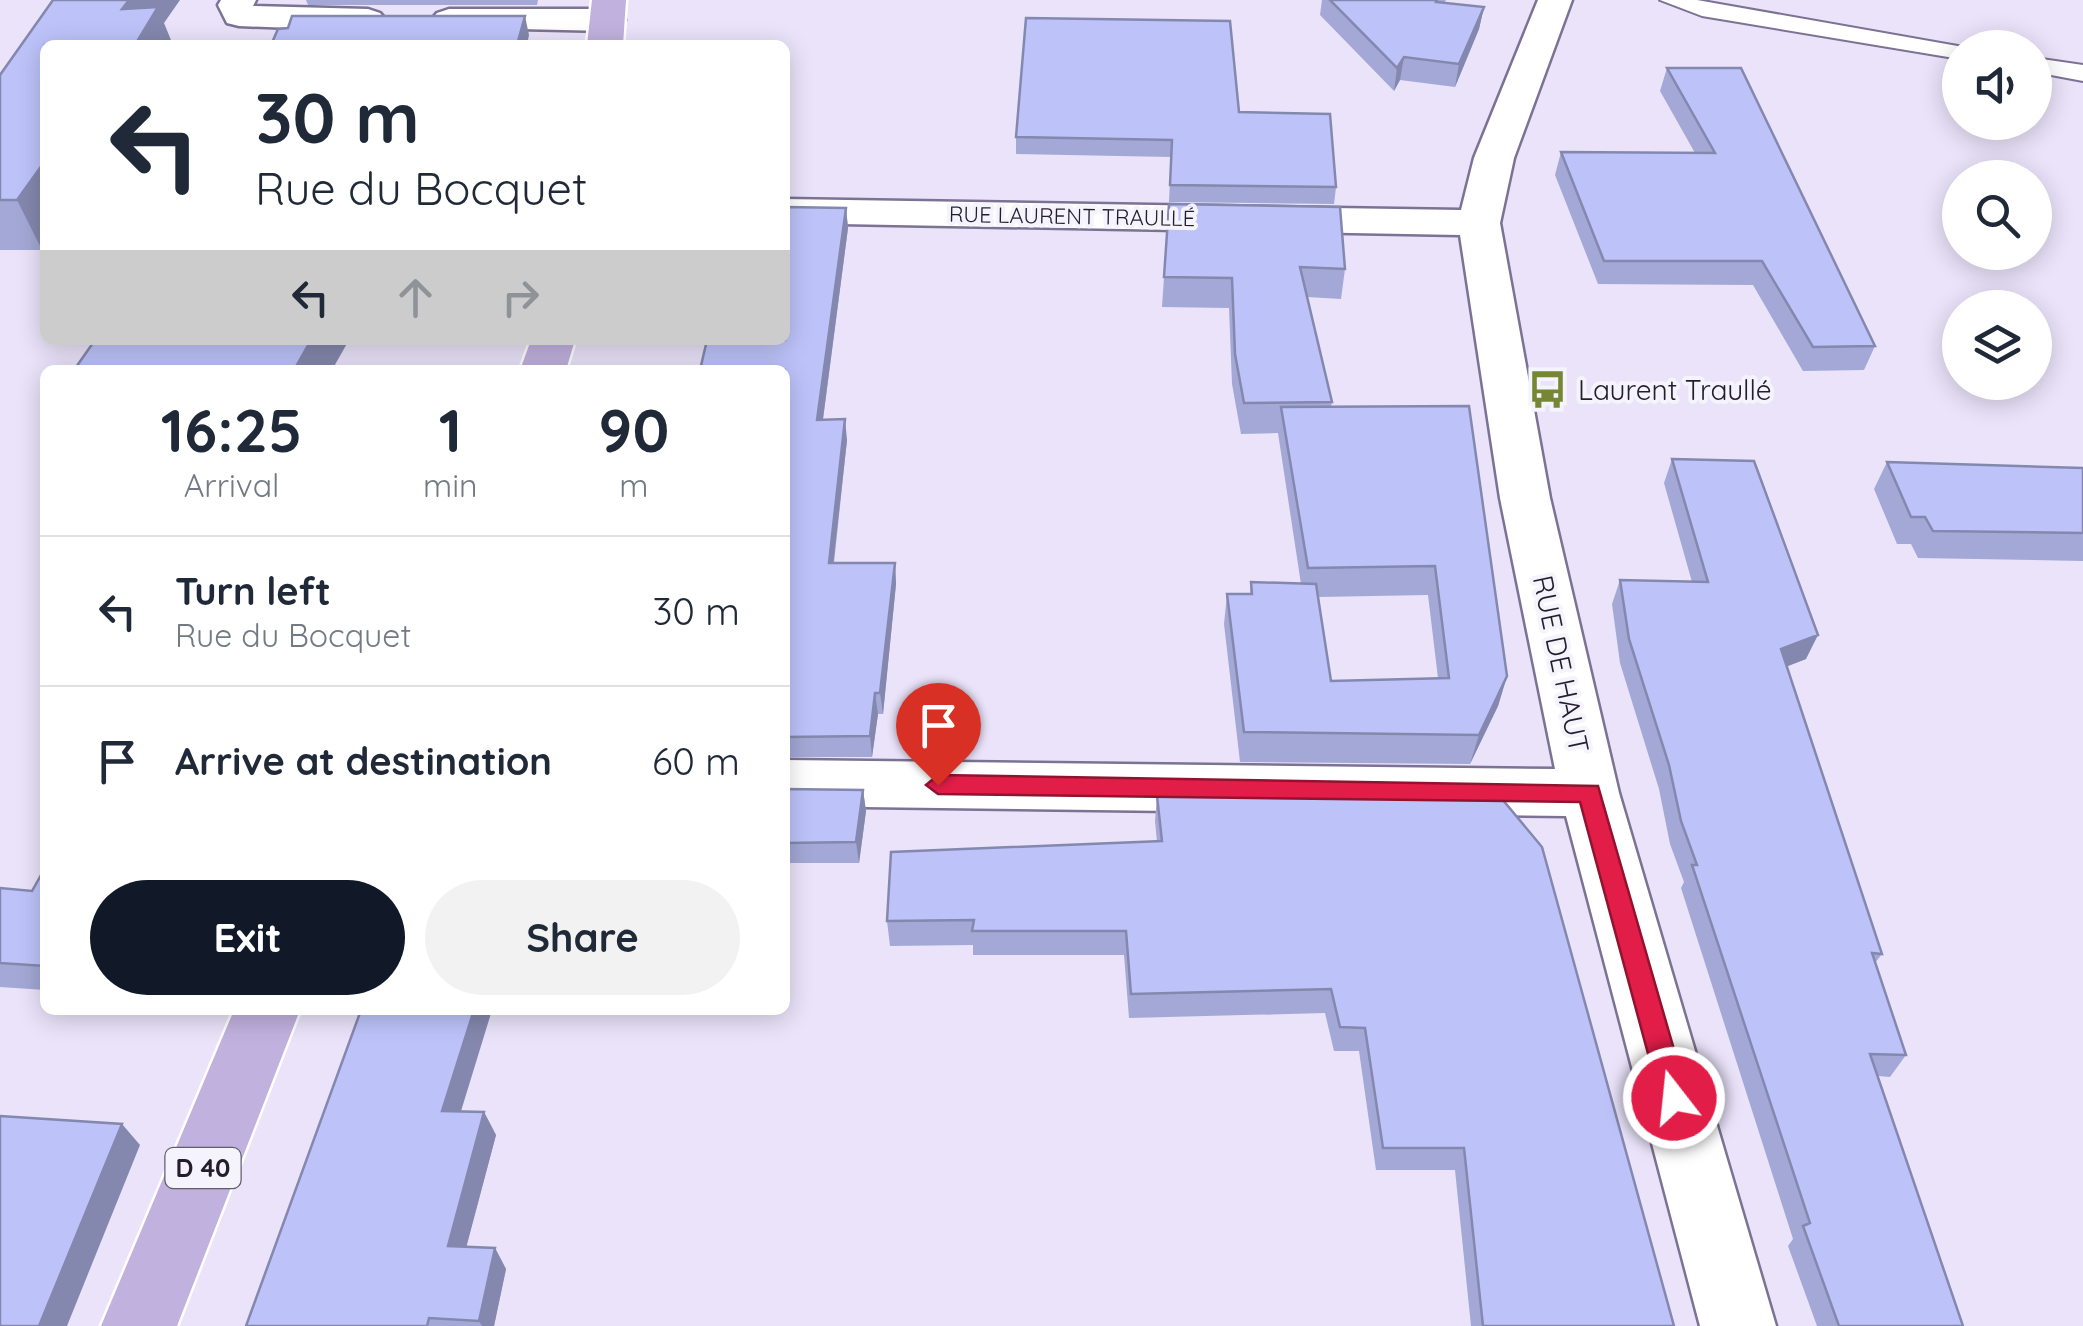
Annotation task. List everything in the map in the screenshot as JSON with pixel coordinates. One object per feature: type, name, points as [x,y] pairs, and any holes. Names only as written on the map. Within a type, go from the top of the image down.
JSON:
[{"type":"main road","name":"D 40","points":[[139,1326],[265,1015]]},
{"type":"street","points":[[239,0],[235,6],[239,16],[262,20],[607,22]]},
{"type":"street","name":"RUE DE HAUT","points":[[1556,0],[1494,158],[1479,223],[1525,498],[1589,793],[1738,1326]]},
{"type":"street","name":"RUE LAURENT TRAULLÉ","points":[[790,211],[1479,223]]},
{"type":"street","points":[[790,783],[1589,793]]},
{"type":"lane","points":[[1672,0],[1702,10],[1942,49]]},
{"type":"lane","points":[[2052,72],[2081,85]]},
{"type":"building","points":[[53,0],[129,0],[122,9],[158,7],[138,40],[40,40],[40,168],[17,200],[0,200],[0,75]]},
{"type":"building","points":[[1330,0],[1437,0],[1484,7],[1459,64],[1404,57],[1397,68]]},
{"type":"building","points":[[292,16],[525,16],[518,40],[273,40],[278,29],[288,28]]},
{"type":"building","points":[[1026,18],[1230,21],[1239,112],[1330,114],[1336,187],[1170,185],[1172,140],[1016,137]]},
{"type":"building","points":[[1667,68],[1741,68],[1875,346],[1813,347],[1762,261],[1604,261],[1561,152],[1715,153]]},
{"type":"building","points":[[1169,204],[1340,207],[1345,269],[1300,267],[1332,402],[1244,403],[1235,354],[1232,278],[1164,277]]},
{"type":"building","points":[[790,207],[846,208],[817,420],[845,419],[829,563],[895,563],[880,693],[875,693],[870,736],[790,737],[790,365],[701,365],[706,345],[790,345]]},
{"type":"building","points":[[92,345],[308,345],[297,365],[78,365]]},
{"type":"building","points":[[1469,406],[1507,676],[1479,735],[1244,732],[1227,594],[1252,594],[1251,582],[1316,584],[1331,681],[1449,678],[1435,566],[1308,568],[1281,407]]},
{"type":"building","points":[[1672,459],[1754,461],[1818,635],[1781,649],[1882,954],[1872,953],[1906,1055],[1870,1054],[1963,1326],[1839,1326],[1803,1226],[1810,1223],[1692,865],[1697,865],[1629,639],[1620,580],[1708,582]]},
{"type":"building","points":[[1887,462],[2083,468],[2083,533],[1933,531],[1925,517],[1911,517]]},
{"type":"building","points":[[790,789],[863,790],[856,842],[790,843]]},
{"type":"building","points":[[1249,790],[1497,793],[1542,847],[1674,1326],[1483,1326],[1464,1148],[1383,1148],[1365,1028],[1340,1027],[1331,989],[1131,994],[1126,931],[972,931],[974,920],[887,921],[891,852],[1162,841],[1157,796],[1249,794]]},
{"type":"building","points":[[40,877],[40,966],[0,963],[0,888],[32,891]]},
{"type":"building","points":[[359,1015],[472,1015],[442,1111],[484,1112],[448,1246],[495,1248],[479,1321],[429,1318],[427,1326],[246,1326]]},
{"type":"building","points":[[0,1116],[122,1124],[39,1326],[0,1326]]},
{"type":"place","name":"Laurent Traullé","points":[[1548,390]]},
{"type":"route","points":[[938,785],[1589,793],[1674,1098]]}]
